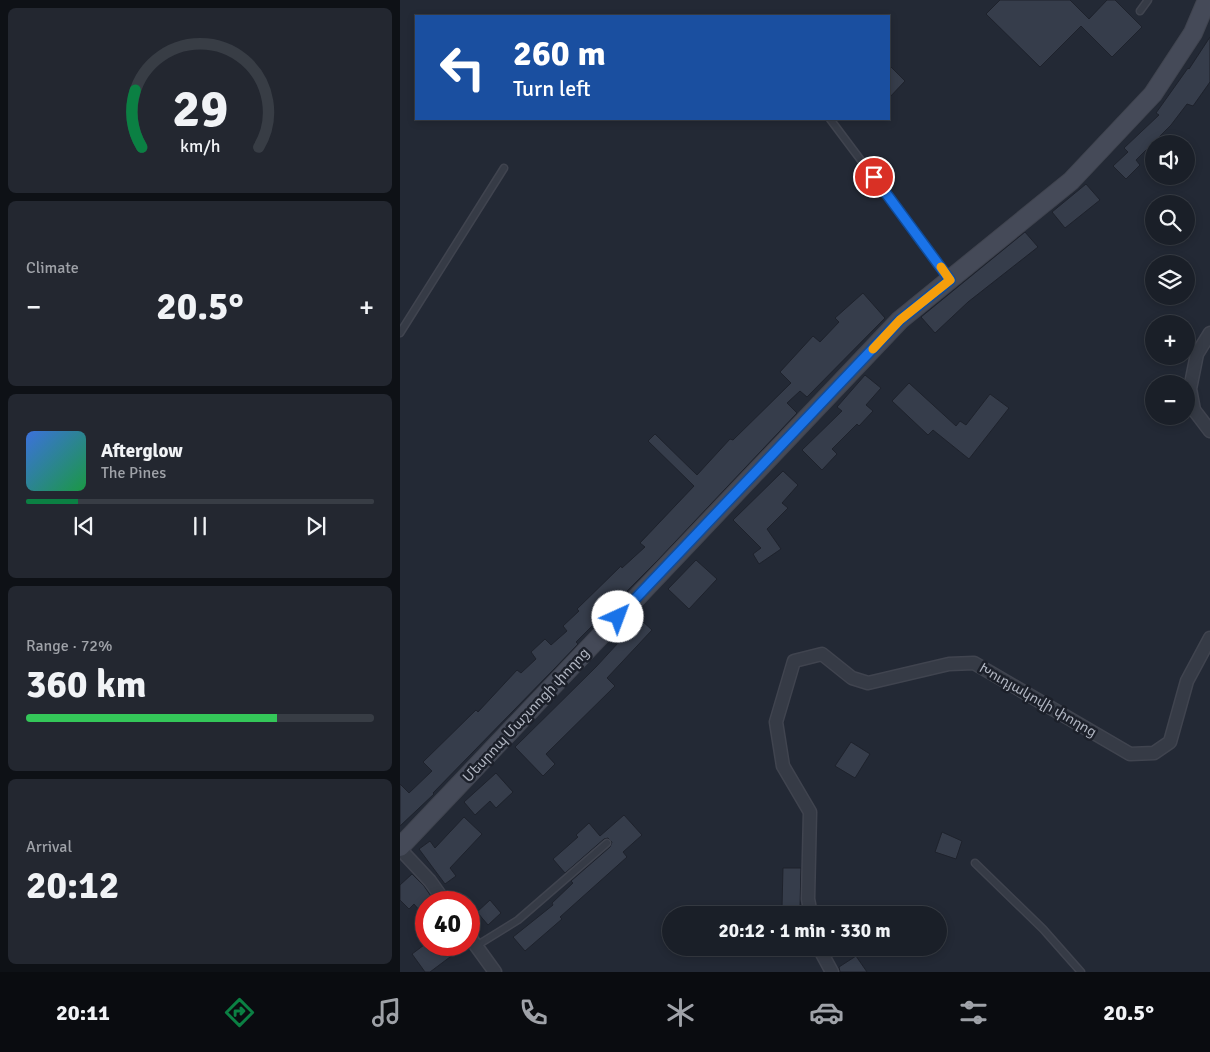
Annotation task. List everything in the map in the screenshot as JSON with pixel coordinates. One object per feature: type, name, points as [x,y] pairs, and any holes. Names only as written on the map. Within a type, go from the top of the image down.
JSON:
[{"type":"street","name":"Մեսրոպ Մաշտոցի փողոց","points":[[400,848],[896,324],[1071,181],[1137,112],[1153,94],[1193,33],[1207,0]]},
{"type":"street","points":[[1210,333],[1197,354],[1190,389],[1194,410],[1210,431]]},
{"type":"street","name":"Խուդյակովի փողոց","points":[[809,906],[810,812],[783,766],[776,722],[794,662],[822,654],[852,678],[868,683],[949,664],[974,663],[1130,754],[1154,753],[1170,742],[1187,682],[1210,638]]},
{"type":"street","points":[[400,848],[437,891]]},
{"type":"street","points":[[480,952],[495,972]]},
{"type":"street","points":[[823,956],[832,972]]},
{"type":"lane","points":[[1140,11],[1148,0]]},
{"type":"lane","points":[[831,120],[950,280]]},
{"type":"lane","points":[[400,333],[504,168]]},
{"type":"lane","points":[[480,937],[518,920],[607,843]]},
{"type":"lane","points":[[975,863],[1043,929],[1081,972]]},
{"type":"building","points":[[1000,0],[1070,0],[1089,19],[1107,0],[1115,0],[1142,27],[1112,57],[1081,26],[1040,67],[986,14]]},
{"type":"building","points":[[1210,37],[1210,82],[1193,106],[1187,104],[1161,135],[1145,135],[1145,151],[1136,160],[1140,165],[1126,179],[1113,166],[1128,152],[1124,148],[1159,115],[1156,113]]},
{"type":"building","points":[[890,66],[905,81],[890,97]]},
{"type":"building","points":[[1086,184],[1100,200],[1065,228],[1052,212]]},
{"type":"building","points":[[1025,232],[1038,247],[968,302],[935,333],[921,317]]},
{"type":"building","points":[[863,293],[885,318],[807,397],[800,391],[787,403],[797,413],[658,560],[576,642],[578,644],[434,794],[400,826],[400,784],[409,793],[432,771],[423,762],[476,710],[478,712],[517,670],[521,673],[536,659],[531,652],[545,639],[551,645],[567,631],[563,626],[579,611],[577,609],[621,566],[622,568],[645,547],[640,543],[694,486],[648,441],[655,434],[697,475],[730,439],[733,440],[791,383],[780,372],[813,336],[820,342],[839,322],[835,318]]},
{"type":"building","points":[[865,375],[881,388],[866,405],[873,411],[832,449],[837,454],[822,470],[802,450],[842,411],[837,407]]},
{"type":"building","points":[[909,383],[956,426],[960,421],[966,425],[990,394],[1009,408],[969,459],[933,430],[928,435],[892,401]]},
{"type":"building","points":[[783,471],[798,485],[782,503],[788,508],[767,529],[781,549],[759,564],[753,554],[761,548],[733,520]]},
{"type":"building","points":[[696,560],[717,579],[689,609],[668,589]]},
{"type":"building","points":[[640,619],[652,630],[607,678],[615,686],[546,754],[555,764],[543,776],[515,747],[596,667]]},
{"type":"building","points":[[851,742],[870,754],[855,778],[835,766]]},
{"type":"building","points":[[496,773],[513,792],[496,808],[490,801],[475,815],[464,802]]},
{"type":"building","points":[[624,815],[642,835],[623,852],[627,857],[560,917],[562,919],[525,951],[513,937],[553,905],[552,903],[573,883],[571,881],[610,847],[612,842],[608,838],[604,839],[565,873],[553,859],[578,837],[576,835],[589,823],[600,836]]},
{"type":"building","points":[[464,817],[482,834],[450,868],[456,876],[445,884],[419,849],[430,841],[435,848]]},
{"type":"building","points":[[942,832],[962,841],[956,859],[935,852]]},
{"type":"building","points":[[783,868],[801,868],[800,906],[782,906]]},
{"type":"building","points":[[412,874],[427,891],[415,891],[415,905],[414,904],[409,909],[400,900],[400,885]]},
{"type":"building","points":[[490,900],[501,913],[488,925],[480,916],[480,909]]},
{"type":"building","points":[[415,952],[415,956],[451,956],[430,972],[425,972],[412,954]]},
{"type":"building","points":[[856,956],[867,972],[840,972],[839,967]]},
{"type":"slow traffic","points":[[873,349],[900,320],[950,280],[941,267]]},
{"type":"route","points":[[618,617],[900,320],[950,280],[874,177]]}]
